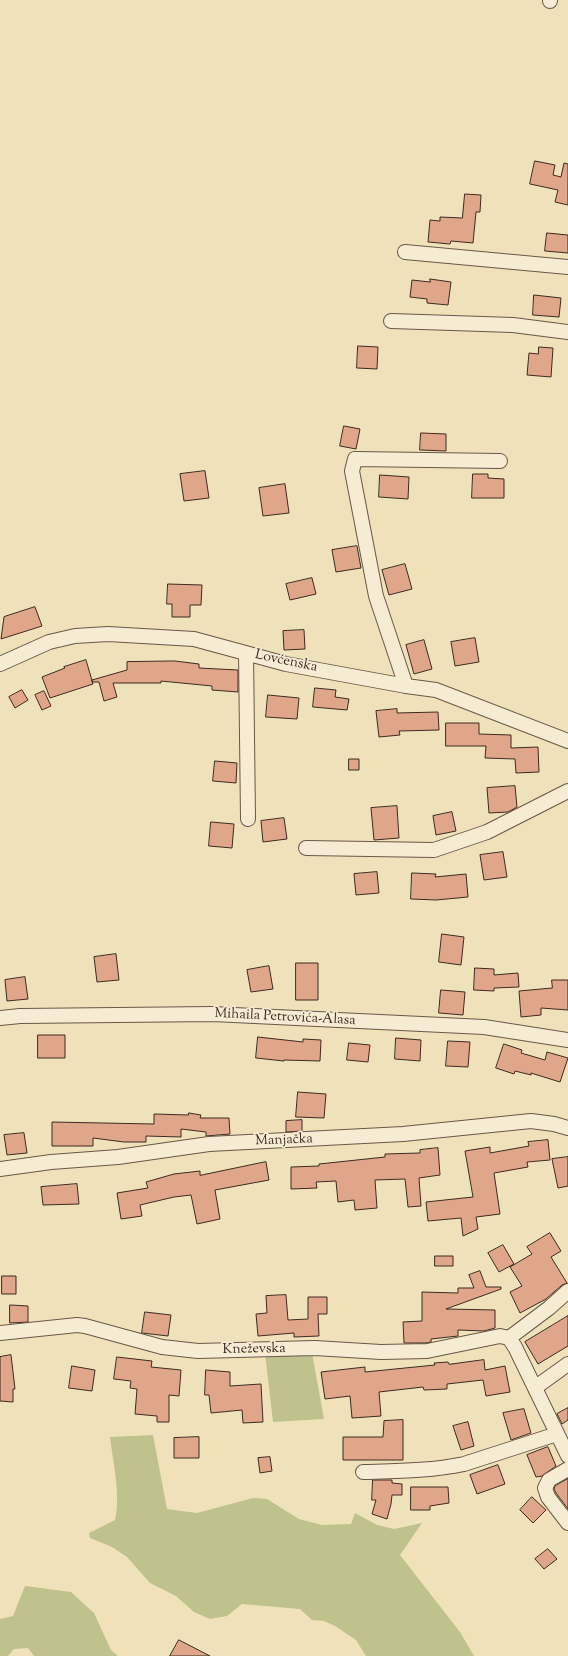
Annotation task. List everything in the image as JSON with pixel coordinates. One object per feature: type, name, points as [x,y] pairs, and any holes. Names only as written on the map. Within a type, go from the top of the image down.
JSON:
[{"type":"street","points":[[405,252],[568,266]]},
{"type":"street","points":[[391,321],[513,325],[568,332]]},
{"type":"street","points":[[406,686],[376,596],[352,471],[354,459],[500,461]]},
{"type":"street","name":"Lovćenska","points":[[0,664],[49,642],[75,636],[108,634],[194,639],[286,664],[436,690],[568,741]]},
{"type":"street","points":[[246,653],[248,819]]},
{"type":"street","points":[[306,848],[434,850],[487,832],[568,791]]},
{"type":"street","name":"Mihaila Petrovića-Alasa","points":[[0,1018],[20,1016],[212,1014],[484,1027],[568,1040]]},
{"type":"street","name":"Manjačka","points":[[0,1169],[51,1162],[118,1157],[209,1144],[402,1134],[531,1121],[554,1124],[568,1128]]},
{"type":"street","points":[[568,1291],[550,1308],[509,1338],[536,1387],[568,1456]]},
{"type":"street","name":"Kneževska","points":[[0,1333],[77,1325],[86,1326],[162,1347],[198,1351],[315,1348],[382,1352],[426,1351],[500,1336],[509,1338]]},
{"type":"street","points":[[536,1387],[568,1364]]},
{"type":"street","points":[[363,1472],[417,1471],[449,1467],[464,1464],[557,1434]]},
{"type":"street","points":[[568,1469],[549,1480],[545,1488],[548,1497],[568,1523]]},
{"type":"green space","points":[[265,1353],[312,1353],[324,1419],[273,1422]]},
{"type":"green space","points":[[153,1435],[167,1509],[197,1513],[253,1498],[267,1499],[299,1519],[322,1525],[351,1524],[355,1513],[377,1525],[394,1529],[422,1523],[400,1555],[460,1632],[474,1656],[366,1656],[356,1640],[335,1626],[324,1621],[312,1620],[300,1609],[242,1604],[227,1616],[210,1619],[194,1612],[176,1596],[150,1583],[127,1557],[112,1547],[90,1538],[89,1533],[115,1520],[117,1511],[117,1490],[110,1437]]},
{"type":"green space","points":[[25,1586],[71,1592],[94,1613],[111,1650],[118,1656],[34,1656],[28,1648],[14,1649],[8,1656],[0,1656],[0,1619],[13,1616]]},
{"type":"building","points":[[535,161],[555,165],[553,175],[561,177],[564,163],[568,164],[568,205],[555,202],[558,190],[530,184]]},
{"type":"building","points":[[465,194],[481,195],[480,212],[476,212],[473,243],[451,241],[450,244],[428,242],[430,220],[440,221],[440,217],[462,218]]},
{"type":"building","points":[[547,233],[568,235],[568,253],[545,251]]},
{"type":"building","points":[[430,279],[451,282],[448,305],[427,303],[427,299],[410,297],[412,280],[430,282]]},
{"type":"building","points":[[534,295],[561,298],[559,317],[533,315]]},
{"type":"building","points":[[358,346],[378,347],[377,369],[357,368]]},
{"type":"building","points":[[539,347],[553,348],[551,377],[527,375],[529,353],[538,354]]},
{"type":"building","points":[[344,426],[360,429],[356,449],[340,446]]},
{"type":"building","points":[[421,433],[446,434],[446,451],[420,450]]},
{"type":"building","points":[[205,471],[209,498],[184,501],[180,474]]},
{"type":"building","points":[[473,474],[488,474],[488,478],[504,479],[504,498],[472,498]]},
{"type":"building","points":[[380,475],[409,477],[408,499],[379,497]]},
{"type":"building","points":[[285,484],[289,513],[263,516],[259,488]]},
{"type":"building","points":[[357,546],[361,568],[336,572],[332,550]]},
{"type":"building","points":[[405,564],[412,589],[389,595],[382,570]]},
{"type":"building","points":[[312,578],[316,594],[290,600],[286,584]]},
{"type":"building","points":[[168,584],[202,585],[201,605],[190,605],[190,617],[172,617],[172,604],[167,604]]},
{"type":"building","points":[[35,607],[42,626],[1,639],[4,617]]},
{"type":"building","points":[[304,630],[305,649],[284,650],[283,631]]},
{"type":"building","points":[[475,638],[479,662],[455,666],[451,642]]},
{"type":"building","points":[[424,640],[432,669],[414,674],[406,645]]},
{"type":"building","points":[[86,660],[93,684],[50,698],[42,677],[65,668],[64,667]]},
{"type":"building","points":[[175,661],[199,664],[199,668],[238,670],[238,692],[212,690],[212,686],[161,681],[161,683],[113,683],[117,697],[104,701],[99,682],[92,682],[92,680],[127,670],[127,662]]},
{"type":"building","points":[[315,688],[336,690],[335,697],[349,699],[347,710],[313,707]]},
{"type":"building","points":[[22,690],[28,700],[15,708],[9,697]]},
{"type":"building","points":[[44,691],[51,706],[42,710],[35,695]]},
{"type":"building","points":[[268,695],[299,698],[297,719],[266,717]]},
{"type":"building","points":[[397,709],[397,713],[438,712],[439,730],[399,731],[400,735],[379,737],[376,711]]},
{"type":"building","points":[[446,723],[479,723],[479,734],[511,735],[511,748],[538,747],[539,772],[516,773],[515,759],[485,758],[486,746],[446,746]]},
{"type":"building","points":[[349,759],[359,759],[359,770],[349,770]]},
{"type":"building","points":[[215,761],[237,763],[236,783],[213,781]]},
{"type":"building","points":[[515,786],[517,807],[508,812],[489,813],[487,788]]},
{"type":"building","points":[[397,806],[399,838],[374,840],[371,808]]},
{"type":"building","points":[[452,812],[456,831],[436,835],[433,816]]},
{"type":"building","points":[[284,818],[287,839],[263,842],[261,821]]},
{"type":"building","points":[[211,822],[234,824],[232,848],[209,846]]},
{"type":"building","points":[[503,852],[507,877],[484,880],[480,855]]},
{"type":"building","points":[[377,872],[379,893],[356,895],[354,874]]},
{"type":"building","points":[[412,873],[436,874],[435,877],[466,874],[468,897],[436,900],[411,899]]},
{"type":"building","points":[[442,934],[464,937],[461,965],[439,962]]},
{"type":"building","points":[[116,954],[119,980],[97,982],[94,957]]},
{"type":"building","points":[[296,963],[318,963],[318,1000],[296,1000]]},
{"type":"building","points":[[269,966],[273,989],[251,992],[247,970]]},
{"type":"building","points":[[475,968],[494,969],[494,975],[518,973],[519,987],[494,988],[494,991],[474,990]]},
{"type":"building","points":[[25,977],[28,999],[7,1001],[5,980]]},
{"type":"building","points":[[552,980],[568,980],[568,1010],[541,1008],[541,1015],[521,1017],[519,991],[552,988]]},
{"type":"building","points":[[441,990],[465,992],[463,1015],[439,1013]]},
{"type":"building","points":[[38,1035],[65,1035],[65,1058],[38,1058]]},
{"type":"building","points":[[258,1037],[303,1042],[303,1039],[321,1040],[320,1061],[284,1061],[256,1058]]},
{"type":"building","points":[[396,1038],[421,1040],[420,1061],[395,1059]]},
{"type":"building","points":[[448,1041],[470,1042],[468,1067],[446,1066]]},
{"type":"building","points":[[349,1043],[370,1045],[368,1062],[347,1060]]},
{"type":"building","points":[[504,1044],[522,1050],[521,1053],[545,1060],[547,1052],[568,1058],[560,1082],[531,1073],[531,1075],[515,1071],[514,1074],[496,1068]]},
{"type":"building","points":[[298,1092],[326,1094],[324,1118],[296,1117]]},
{"type":"building","points":[[189,1113],[201,1115],[200,1118],[229,1118],[230,1134],[206,1136],[206,1132],[181,1129],[181,1137],[146,1136],[146,1142],[124,1142],[93,1138],[93,1146],[52,1146],[52,1122],[154,1124],[154,1114],[188,1115]]},
{"type":"building","points":[[302,1120],[302,1131],[286,1132],[286,1121]]},
{"type":"building","points":[[24,1133],[27,1153],[7,1155],[4,1135]]},
{"type":"building","points":[[548,1140],[550,1160],[527,1162],[528,1167],[494,1173],[500,1214],[476,1217],[478,1229],[463,1236],[461,1218],[428,1221],[426,1202],[473,1197],[465,1151],[490,1147],[490,1153],[529,1146],[528,1142]]},
{"type":"building","points":[[438,1148],[440,1175],[419,1178],[421,1206],[408,1207],[405,1179],[375,1180],[377,1208],[355,1210],[354,1200],[338,1202],[336,1181],[316,1182],[317,1188],[291,1189],[291,1167],[319,1166],[319,1164],[385,1157],[385,1154],[420,1153],[420,1150]]},
{"type":"building","points":[[568,1157],[568,1186],[558,1188],[552,1159]]},
{"type":"building","points":[[266,1162],[269,1180],[215,1190],[220,1219],[197,1224],[191,1195],[174,1197],[140,1205],[142,1216],[121,1219],[117,1193],[148,1188],[146,1182],[174,1174],[200,1171],[200,1175]]},
{"type":"building","points":[[77,1184],[79,1204],[43,1205],[41,1187]]},
{"type":"building","points":[[550,1233],[561,1251],[551,1257],[567,1283],[562,1285],[546,1299],[520,1313],[510,1292],[522,1286],[510,1267],[532,1254],[527,1247]]},
{"type":"building","points":[[503,1245],[514,1264],[499,1272],[488,1253]]},
{"type":"building","points":[[435,1256],[453,1256],[453,1266],[435,1266]]},
{"type":"building","points":[[480,1271],[486,1287],[501,1287],[501,1289],[446,1309],[495,1310],[495,1328],[484,1331],[458,1330],[458,1336],[431,1339],[431,1342],[426,1343],[404,1343],[403,1322],[422,1321],[422,1292],[458,1293],[458,1288],[474,1288],[469,1275]]},
{"type":"building","points":[[2,1276],[16,1276],[16,1294],[2,1294]]},
{"type":"building","points":[[286,1295],[288,1320],[308,1319],[308,1297],[327,1297],[327,1314],[318,1314],[319,1336],[294,1337],[294,1333],[258,1336],[256,1314],[267,1313],[266,1296]]},
{"type":"building","points":[[10,1305],[28,1306],[28,1322],[10,1323]]},
{"type":"building","points":[[145,1312],[171,1315],[168,1336],[142,1333]]},
{"type":"building","points":[[568,1316],[568,1346],[538,1364],[525,1342]]},
{"type":"building","points":[[11,1355],[15,1389],[13,1389],[13,1402],[0,1401],[0,1357]]},
{"type":"building","points":[[117,1357],[152,1361],[151,1367],[181,1370],[179,1396],[169,1395],[169,1422],[157,1422],[157,1416],[135,1414],[137,1389],[130,1388],[131,1381],[114,1379]]},
{"type":"building","points":[[484,1360],[485,1370],[505,1366],[510,1392],[486,1396],[483,1380],[447,1384],[447,1389],[424,1390],[423,1387],[379,1392],[381,1416],[352,1418],[350,1396],[325,1399],[321,1372],[365,1367],[365,1372],[435,1365],[434,1363],[448,1362],[449,1364]]},
{"type":"building","points":[[72,1366],[95,1370],[92,1391],[69,1388]]},
{"type":"building","points":[[206,1370],[230,1372],[230,1386],[261,1384],[263,1422],[243,1423],[242,1410],[211,1413],[209,1395],[205,1395]]},
{"type":"building","points":[[568,1408],[568,1420],[562,1424],[557,1414]]},
{"type":"building","points":[[524,1409],[531,1433],[511,1440],[503,1413]]},
{"type":"building","points":[[403,1420],[403,1460],[343,1460],[343,1437],[383,1437],[384,1421]]},
{"type":"building","points":[[468,1422],[474,1446],[461,1450],[453,1426]]},
{"type":"building","points":[[199,1437],[199,1458],[174,1458],[174,1438]]},
{"type":"building","points":[[548,1447],[556,1466],[542,1476],[536,1477],[527,1455]]},
{"type":"building","points":[[270,1457],[272,1471],[260,1473],[258,1458]]},
{"type":"building","points":[[498,1465],[505,1484],[477,1494],[470,1475]]},
{"type":"building","points":[[568,1479],[568,1509],[554,1489],[555,1486]]},
{"type":"building","points":[[373,1480],[392,1480],[392,1483],[402,1484],[402,1495],[392,1495],[387,1519],[372,1514],[376,1500],[372,1500]]},
{"type":"building","points":[[411,1487],[448,1487],[449,1503],[430,1506],[430,1510],[411,1510]]},
{"type":"building","points":[[532,1497],[546,1510],[533,1523],[520,1510]]},
{"type":"building","points":[[548,1549],[557,1559],[544,1569],[535,1559]]},
{"type":"building","points":[[179,1640],[210,1656],[170,1656]]}]
